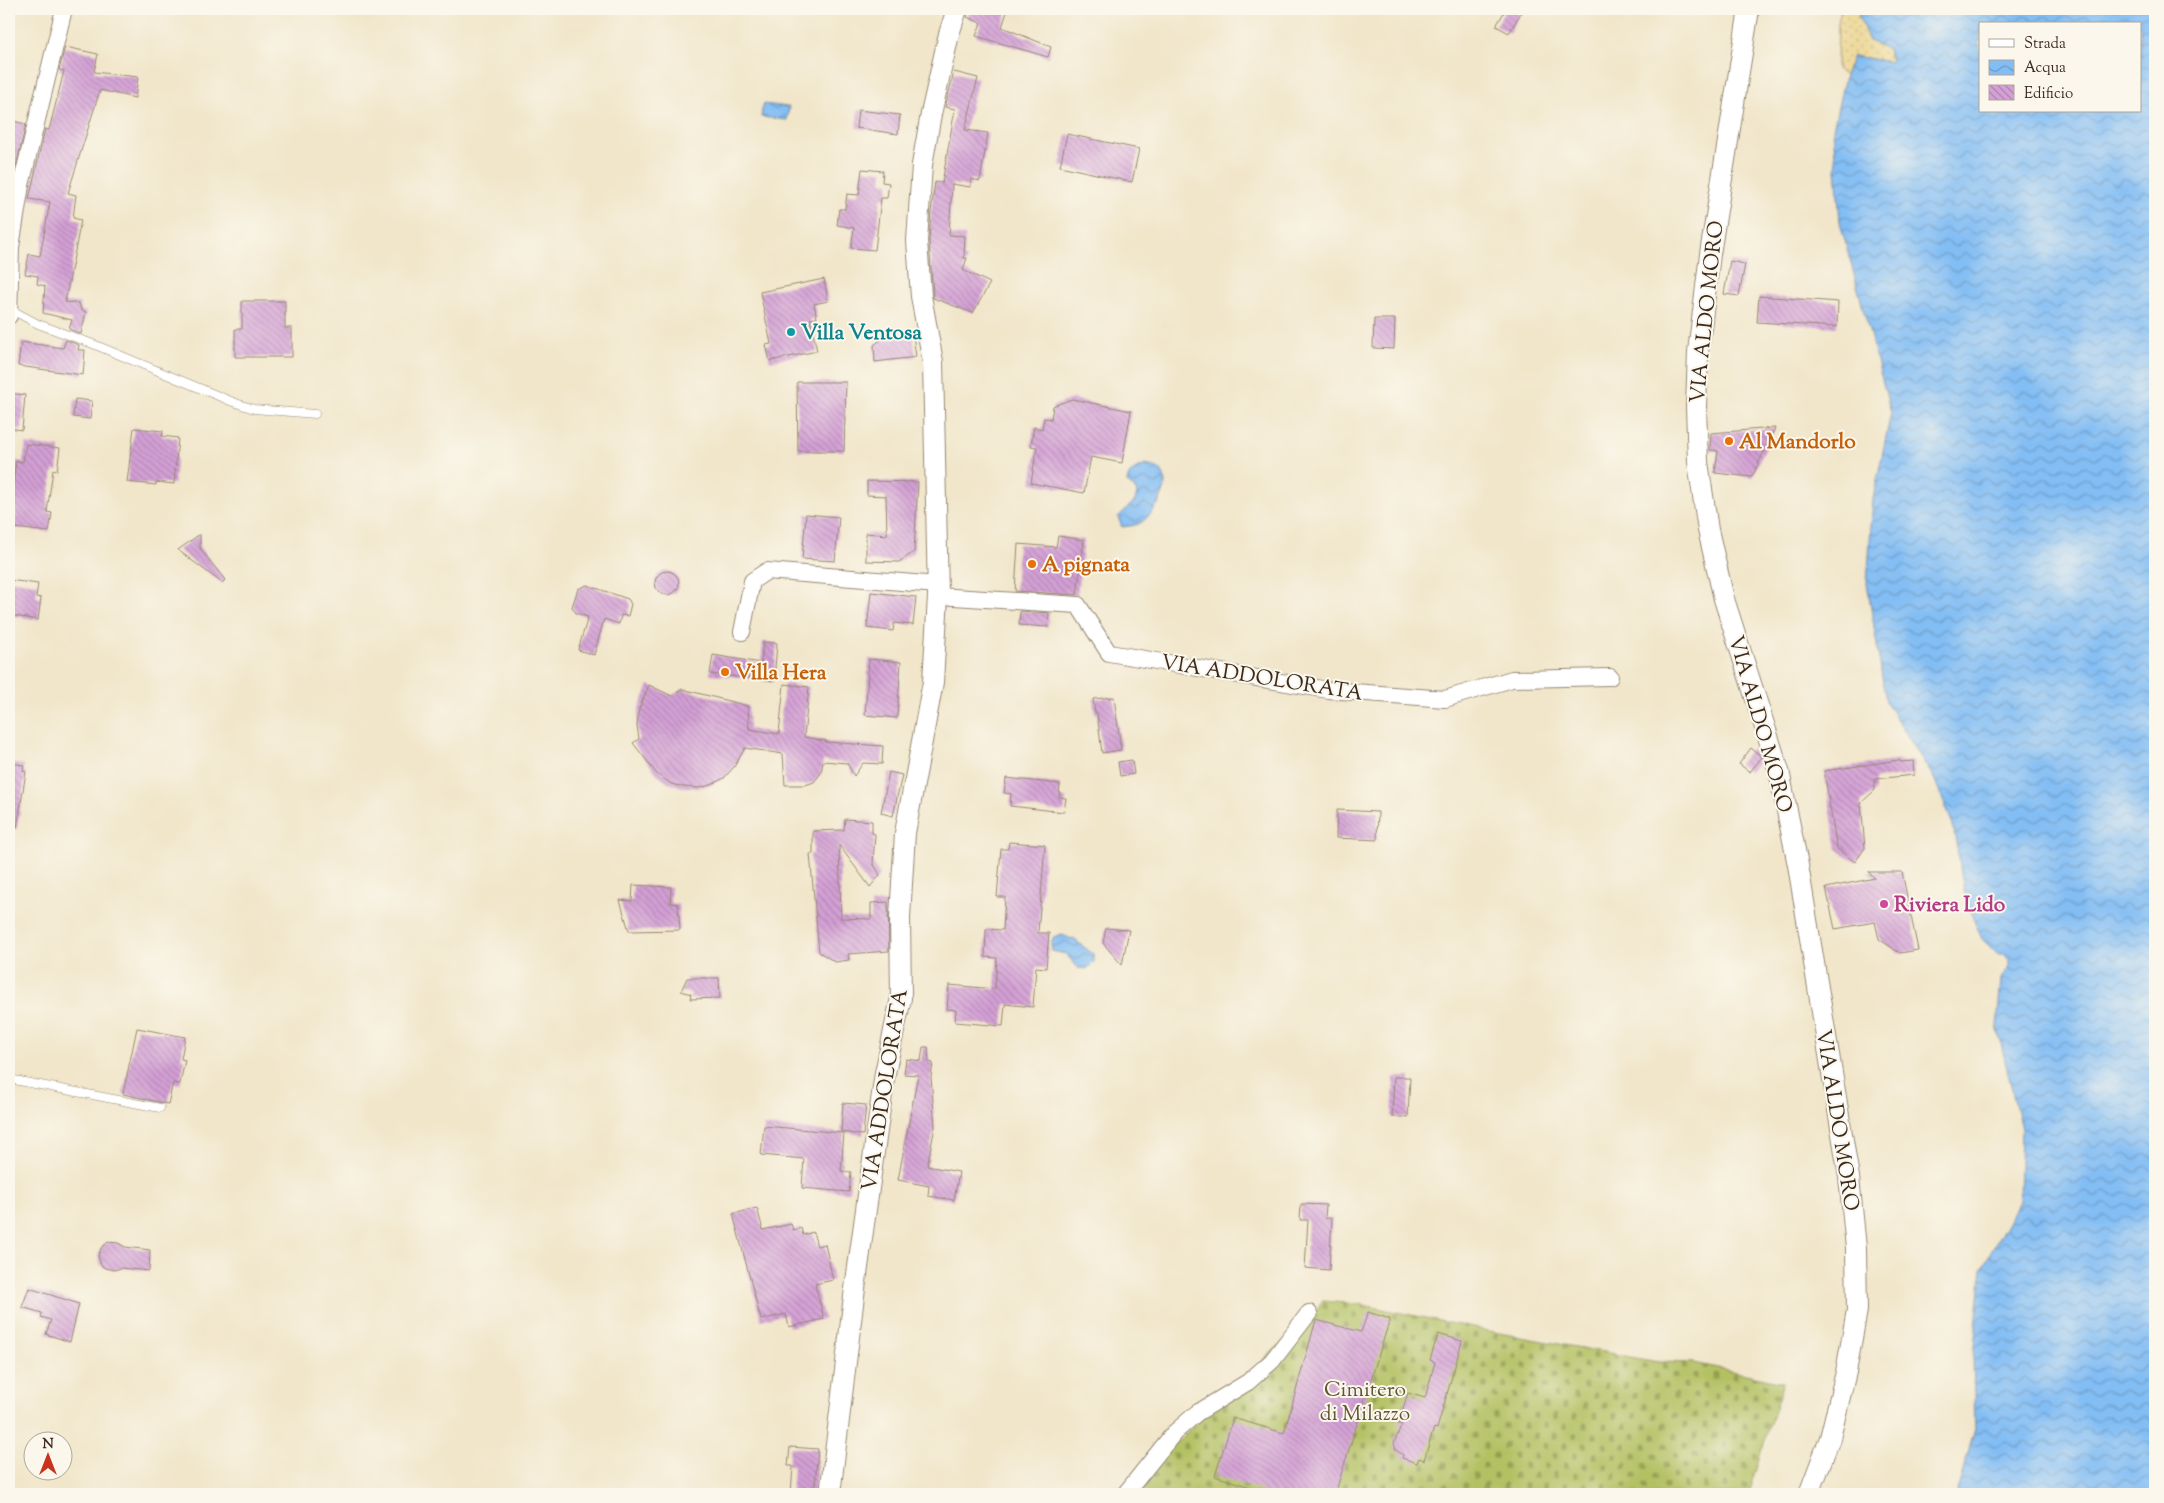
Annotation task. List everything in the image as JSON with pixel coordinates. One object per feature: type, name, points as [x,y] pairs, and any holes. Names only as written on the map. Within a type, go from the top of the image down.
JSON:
[{"type":"street","points":[[9,311],[11,247],[21,185],[64,9]]},
{"type":"street","name":"VIA ADDOLORATA","points":[[830,1494],[854,1296],[885,1073],[901,998],[900,917],[905,834],[933,682],[938,590],[933,362],[921,296],[917,241],[922,165],[931,114],[949,34],[957,9]]},
{"type":"street","name":"VIA ALDO MORO","points":[[1749,9],[1710,254],[1698,352],[1697,453],[1708,530],[1724,599],[1779,771],[1800,874],[1847,1167],[1856,1239],[1857,1310],[1846,1372],[1830,1438],[1809,1494]]},
{"type":"street","name":"VIA ADDOLORATA","points":[[742,632],[752,581],[767,571],[1078,605],[1109,653],[1328,690],[1446,699],[1512,679],[1610,677]]},
{"type":"street","points":[[1125,1494],[1174,1433],[1197,1413],[1248,1382],[1272,1361],[1309,1313]]},
{"type":"lane","points":[[9,311],[233,402],[254,409],[315,414]]},
{"type":"lane","points":[[9,1079],[160,1108]]},
{"type":"sand","points":[[1841,9],[1859,9],[1859,17],[1889,50],[1891,62],[1853,56],[1845,76],[1837,69],[1838,23]]},
{"type":"green space","name":"Cimitero di Milazzo","points":[[1322,1301],[1358,1304],[1488,1331],[1658,1362],[1694,1363],[1783,1382],[1748,1494],[1130,1494],[1156,1461],[1316,1311]]},
{"type":"water","points":[[1859,9],[2155,9],[2155,1494],[1956,1494],[1975,1429],[1973,1356],[1982,1268],[2019,1202],[2021,1129],[1997,1026],[2001,979],[2009,969],[2009,960],[2004,954],[1997,954],[1982,939],[1966,902],[1953,825],[1934,778],[1886,702],[1867,583],[1873,499],[1891,413],[1840,222],[1833,129],[1845,76],[1853,56],[1891,62],[1889,50],[1869,41],[1859,17]]},
{"type":"water","points":[[763,104],[789,107],[787,120],[761,117]]},
{"type":"water","points":[[1146,465],[1158,468],[1163,474],[1165,482],[1161,499],[1144,520],[1136,525],[1122,527],[1118,517],[1135,501],[1137,493],[1127,483],[1129,476],[1133,471]]},
{"type":"water","points":[[1062,935],[1075,940],[1093,954],[1094,962],[1087,969],[1078,968],[1066,954],[1052,951],[1053,938]]},
{"type":"building","points":[[969,9],[1008,9],[1002,27],[1051,47],[1048,57],[976,36],[981,23],[967,17]]},
{"type":"building","points":[[1506,9],[1523,9],[1509,33],[1496,26]]},
{"type":"building","points":[[65,47],[98,54],[94,72],[138,77],[135,98],[100,90],[68,193],[76,195],[73,218],[81,220],[65,302],[79,303],[81,310],[86,312],[81,334],[69,329],[72,320],[43,313],[45,286],[37,284],[38,276],[25,274],[29,254],[40,256],[50,202],[29,199],[45,129],[49,130],[64,71],[59,70]]},
{"type":"building","points":[[954,72],[978,78],[965,130],[988,133],[980,181],[971,179],[970,187],[952,184],[949,235],[965,236],[964,258],[967,258],[963,270],[990,283],[973,313],[933,298],[929,241],[931,212],[935,182],[942,183],[955,109],[945,107]]},
{"type":"building","points":[[858,110],[900,115],[898,134],[856,128]]},
{"type":"building","points":[[9,120],[26,124],[9,196]]},
{"type":"building","points":[[1067,134],[1139,149],[1132,182],[1060,166]]},
{"type":"building","points":[[862,169],[883,171],[882,182],[889,183],[887,198],[881,198],[875,250],[851,248],[854,228],[837,225],[839,209],[845,209],[847,194],[859,195]]},
{"type":"building","points":[[1730,261],[1745,264],[1739,296],[1724,294]]},
{"type":"building","name":"Villa Ventosa","points":[[824,279],[828,301],[814,304],[817,318],[810,319],[817,351],[770,361],[766,345],[771,344],[760,292]]},
{"type":"building","points":[[1759,296],[1838,302],[1837,327],[1757,322]]},
{"type":"building","points":[[242,301],[285,301],[285,328],[292,328],[292,357],[235,357],[235,329],[242,329]]},
{"type":"building","points":[[1374,319],[1395,319],[1394,349],[1373,348]]},
{"type":"building","points":[[913,335],[916,357],[875,362],[874,345],[882,339]]},
{"type":"building","points":[[66,340],[79,345],[78,350],[85,350],[83,375],[18,366],[21,342],[63,348]]},
{"type":"building","points":[[797,382],[846,382],[844,451],[798,451]]},
{"type":"building","points":[[9,393],[25,395],[22,430],[9,428]]},
{"type":"building","points":[[75,399],[92,401],[90,419],[73,417]]},
{"type":"building","points":[[1072,399],[1131,411],[1122,463],[1091,457],[1084,493],[1031,483],[1037,447],[1031,446],[1034,427],[1042,429],[1044,418],[1051,419],[1053,406]]},
{"type":"building","points":[[134,428],[163,431],[162,436],[178,438],[174,484],[156,482],[156,485],[127,482]]},
{"type":"building","points":[[1775,428],[1752,477],[1715,473],[1718,451],[1710,450],[1711,433]]},
{"type":"building","points":[[26,444],[60,448],[57,471],[53,470],[47,512],[52,513],[49,532],[14,528],[16,508],[10,507],[16,461],[23,462]]},
{"type":"building","points":[[867,481],[918,482],[914,552],[899,562],[866,561],[866,533],[887,535],[886,496],[867,495]]},
{"type":"building","points":[[806,514],[839,517],[835,561],[802,559]]},
{"type":"building","points":[[200,534],[200,548],[225,580],[222,583],[178,550]]},
{"type":"building","points":[[1058,536],[1084,540],[1077,595],[1015,591],[1018,544],[1056,547]]},
{"type":"building","points":[[667,571],[672,572],[678,578],[678,588],[672,594],[667,595],[662,594],[656,588],[655,583],[656,578],[662,572]]},
{"type":"building","points":[[9,580],[38,584],[36,597],[41,598],[38,620],[9,615]]},
{"type":"building","points":[[587,585],[628,599],[631,604],[628,616],[621,615],[619,624],[604,619],[594,655],[578,650],[588,617],[576,613],[572,607],[578,589]]},
{"type":"building","points":[[871,592],[916,597],[913,625],[894,623],[893,631],[867,628]]},
{"type":"building","points":[[1020,611],[1049,613],[1048,627],[1019,625]]},
{"type":"building","points":[[763,642],[777,643],[774,681],[710,674],[713,655],[761,663]]},
{"type":"building","points":[[869,659],[901,662],[897,718],[865,715]]},
{"type":"building","points":[[784,684],[809,687],[804,737],[826,742],[883,746],[882,764],[863,763],[854,776],[847,763],[823,761],[821,773],[814,782],[805,785],[785,785],[783,754],[745,748],[734,767],[724,778],[711,785],[698,788],[683,787],[671,784],[657,774],[633,743],[639,739],[637,725],[639,709],[649,685],[672,696],[682,689],[748,706],[749,729],[779,734]]},
{"type":"building","points":[[1114,697],[1121,750],[1102,753],[1097,713],[1095,713],[1093,699]]},
{"type":"building","points":[[1751,748],[1762,757],[1750,772],[1739,764]]},
{"type":"building","points":[[1132,760],[1134,774],[1120,776],[1118,762]]},
{"type":"building","points":[[1899,760],[1900,762],[1913,761],[1914,775],[1875,779],[1875,790],[1861,803],[1865,848],[1855,862],[1837,849],[1824,771]]},
{"type":"building","points":[[9,763],[24,765],[23,771],[26,772],[17,828],[9,828]]},
{"type":"building","points":[[889,772],[902,775],[893,816],[881,813]]},
{"type":"building","points":[[1006,778],[1060,784],[1059,797],[1066,798],[1064,812],[1010,806],[1011,794],[1004,793]]},
{"type":"building","points":[[1337,810],[1378,812],[1377,840],[1336,838]]},
{"type":"building","points":[[845,819],[872,821],[872,833],[875,834],[873,863],[880,875],[870,887],[839,845],[841,918],[871,919],[871,903],[888,902],[889,951],[848,954],[849,960],[835,962],[819,952],[810,854],[813,854],[813,831],[844,830]]},
{"type":"building","points":[[1009,842],[1045,845],[1038,933],[1049,933],[1046,968],[1036,967],[1033,1007],[1005,1004],[1003,1026],[955,1022],[956,1010],[947,1009],[949,985],[995,989],[997,958],[985,957],[986,929],[1003,930],[1005,897],[997,897],[1001,849],[1008,849]]},
{"type":"building","points":[[1868,872],[1902,872],[1918,950],[1900,953],[1879,939],[1875,922],[1835,929],[1826,888],[1875,878]]},
{"type":"building","points":[[633,885],[671,887],[670,903],[678,904],[680,930],[629,931],[620,900],[632,901]]},
{"type":"building","points":[[1106,928],[1129,930],[1122,965],[1103,943]]},
{"type":"building","points":[[687,978],[719,978],[720,998],[690,999],[691,994],[681,991]]},
{"type":"building","points":[[137,1028],[185,1037],[181,1059],[185,1060],[180,1084],[173,1083],[168,1104],[123,1094]]},
{"type":"building","points":[[923,1047],[928,1047],[929,1062],[933,1063],[931,1077],[935,1127],[927,1166],[959,1172],[954,1200],[928,1196],[929,1186],[898,1180],[918,1075],[904,1074],[906,1059],[921,1061]]},
{"type":"building","points":[[1394,1077],[1410,1077],[1408,1117],[1392,1117]]},
{"type":"building","points":[[843,1103],[866,1105],[863,1135],[841,1132]]},
{"type":"building","points":[[764,1126],[844,1133],[841,1171],[851,1172],[849,1192],[802,1188],[804,1159],[761,1155]]},
{"type":"building","points":[[1301,1204],[1326,1205],[1325,1218],[1332,1218],[1329,1270],[1305,1268],[1308,1220],[1300,1220]]},
{"type":"building","points":[[757,1208],[763,1230],[791,1224],[793,1230],[801,1228],[803,1235],[813,1232],[817,1246],[825,1244],[833,1280],[815,1284],[824,1319],[789,1327],[786,1314],[761,1320],[733,1214]]},
{"type":"building","points":[[108,1242],[118,1243],[125,1247],[150,1250],[149,1271],[105,1268],[101,1265],[98,1256],[101,1248]]},
{"type":"building","points":[[29,1288],[79,1304],[70,1342],[46,1334],[51,1320],[41,1317],[42,1313],[22,1307]]},
{"type":"building","points":[[1368,1312],[1390,1319],[1335,1494],[1273,1494],[1215,1476],[1233,1418],[1284,1433],[1316,1320],[1361,1332]]},
{"type":"building","points":[[1438,1334],[1462,1341],[1437,1429],[1434,1428],[1424,1460],[1419,1458],[1417,1463],[1402,1458],[1403,1455],[1396,1450],[1394,1443],[1402,1425],[1398,1424],[1408,1393],[1425,1398],[1435,1362],[1430,1360]]},
{"type":"building","points":[[790,1447],[818,1449],[814,1494],[791,1494],[793,1466],[788,1466]]},
{"type":"place","name":"Villa Ventosa","points":[[791,332]]},
{"type":"place","name":"Al Mandorlo","points":[[1729,441]]},
{"type":"place","name":"A pignata","points":[[1032,564]]},
{"type":"place","name":"Villa Hera","points":[[725,672]]},
{"type":"place","name":"Riviera Lido","points":[[1884,904]]}]
